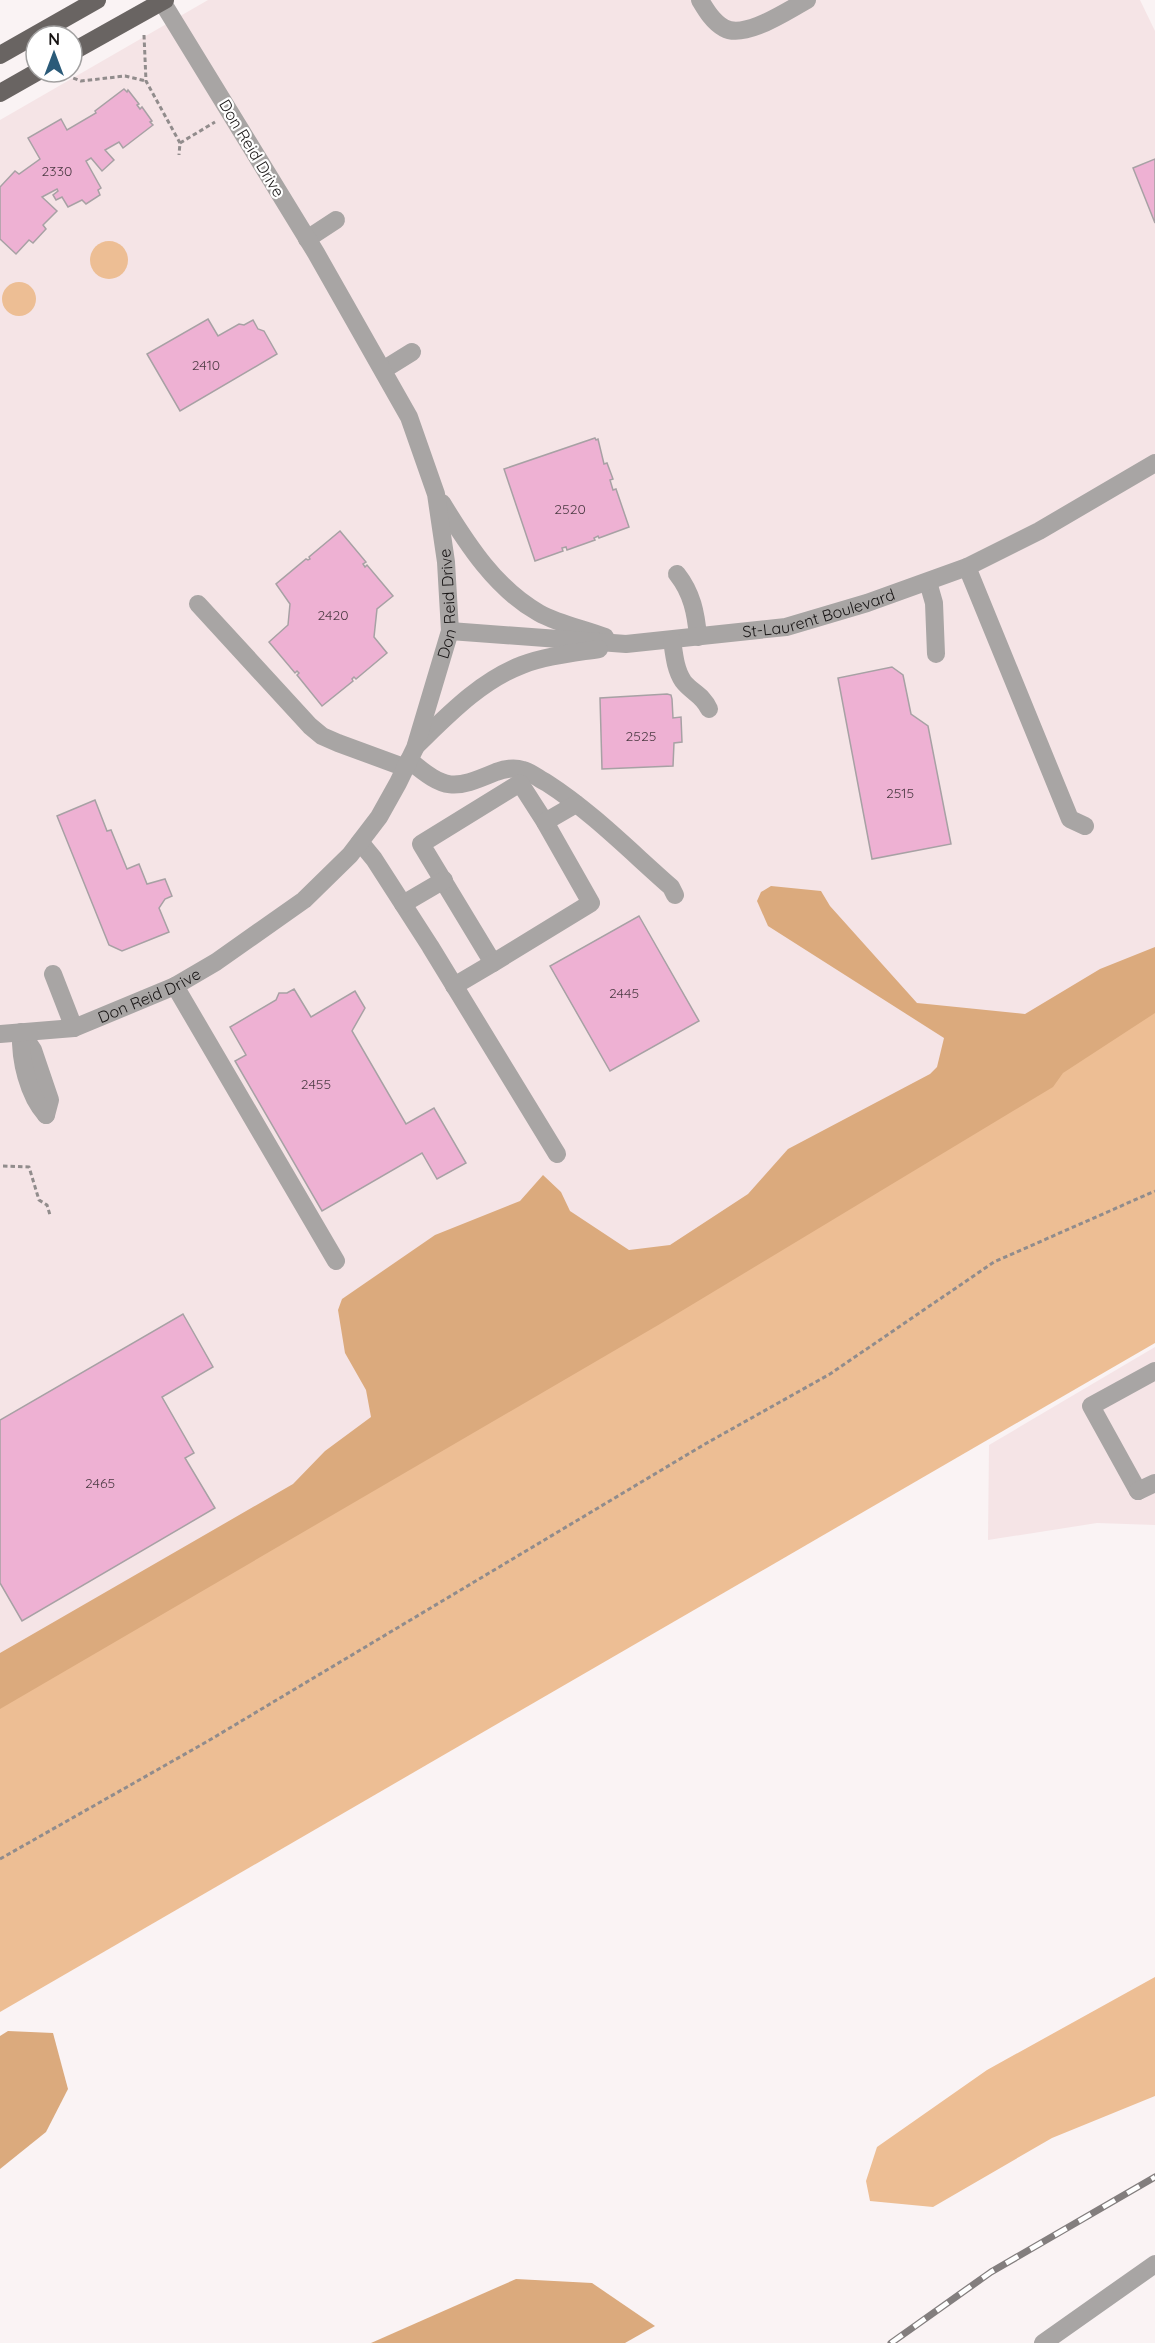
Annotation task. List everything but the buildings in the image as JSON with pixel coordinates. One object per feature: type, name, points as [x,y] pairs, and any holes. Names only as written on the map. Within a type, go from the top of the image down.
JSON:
[{"type":"main road","points":[[0,55],[97,0]]},
{"type":"main road","points":[[84,45],[163,1]]},
{"type":"main road","points":[[0,93],[24,79]]},
{"type":"street","points":[[700,0],[709,15],[724,29],[736,32],[753,28],[807,0]]},
{"type":"street","name":"Don Reid Drive","points":[[0,1034],[74,1028],[175,986],[216,962],[304,900],[350,855],[379,818],[410,758],[450,632],[446,562],[436,494],[408,417],[307,239],[163,1]]},
{"type":"street","points":[[307,239],[336,220]]},
{"type":"street","points":[[383,370],[412,352]]},
{"type":"street","name":"St-Laurent Boulevard","points":[[450,632],[627,645],[786,627],[867,603],[967,567],[1039,531],[1155,463]]},
{"type":"street","points":[[436,494],[470,549],[507,588],[540,613],[627,645]]},
{"type":"street","points":[[967,567],[1070,819],[1085,826]]},
{"type":"street","points":[[677,574],[688,590],[694,605],[698,637]]},
{"type":"street","points":[[928,582],[934,603],[936,654]]},
{"type":"street","points":[[198,604],[310,726],[322,736],[410,758],[425,773],[444,784],[453,786],[464,785],[502,770],[520,769],[576,804],[671,886],[675,894]]},
{"type":"street","points":[[672,640],[678,672],[684,683],[704,699],[709,709]]},
{"type":"street","points":[[410,758],[454,708],[496,679],[522,665],[627,645]]},
{"type":"street","points":[[454,986],[493,963],[591,903],[520,783],[421,844],[493,963]]},
{"type":"street","points":[[545,822],[576,804]]},
{"type":"street","points":[[360,842],[374,859],[403,904],[557,1154]]},
{"type":"street","points":[[403,904],[444,880]]},
{"type":"street","points":[[53,974],[74,1028]]},
{"type":"street","points":[[175,986],[336,1261]]},
{"type":"street","points":[[1155,1371],[1091,1406],[1146,1492],[1155,1483]]},
{"type":"street","points":[[1043,2343],[1155,2264]]},
{"type":"path","points":[[144,35],[146,81],[180,143],[179,155]]},
{"type":"path","points":[[84,81],[125,76],[146,81]]},
{"type":"path","points":[[180,143],[216,121]]},
{"type":"path","points":[[3,1166],[29,1167],[39,1200],[47,1205],[50,1215]]},
{"type":"path","points":[[0,1859],[208,1742],[695,1450],[830,1374],[993,1262],[1155,1191]]},
{"type":"shaded area","points":[[208,0],[1140,0],[1155,31],[1155,1018],[0,1664],[0,120],[62,84],[84,84],[84,72]]},
{"type":"shaded area","points":[[109,241],[122,247],[128,260],[122,273],[109,279],[96,273],[90,260],[96,247]]},
{"type":"shaded area","points":[[19,282],[31,287],[36,299],[31,311],[19,316],[7,311],[2,299],[7,287]]},
{"type":"shaded area","points":[[771,886],[821,891],[830,906],[917,1003],[1025,1014],[1100,969],[1155,947],[1155,1013],[1063,1073],[1053,1087],[660,1324],[0,1709],[0,1653],[293,1484],[325,1451],[371,1417],[366,1390],[345,1353],[338,1310],[342,1299],[435,1235],[520,1201],[543,1175],[561,1192],[570,1211],[629,1250],[670,1245],[748,1194],[788,1149],[930,1074],[937,1067],[944,1038],[768,926],[757,901],[761,892]]},
{"type":"shaded area","points":[[1155,1010],[1155,1343],[0,2012],[0,1659]]},
{"type":"shaded area","points":[[1155,1347],[1155,1525],[1097,1523],[988,1540],[989,1445]]},
{"type":"shaded area","points":[[1155,1977],[1155,2096],[1052,2138],[933,2207],[870,2201],[866,2181],[877,2147],[987,2070]]},
{"type":"shaded area","points":[[8,2031],[53,2033],[68,2089],[46,2132],[0,2169],[0,2036]]},
{"type":"shaded area","points":[[516,2279],[592,2283],[655,2326],[625,2343],[371,2343]]},
{"type":"railway","points":[[891,2343],[991,2272],[1155,2177]]}]
